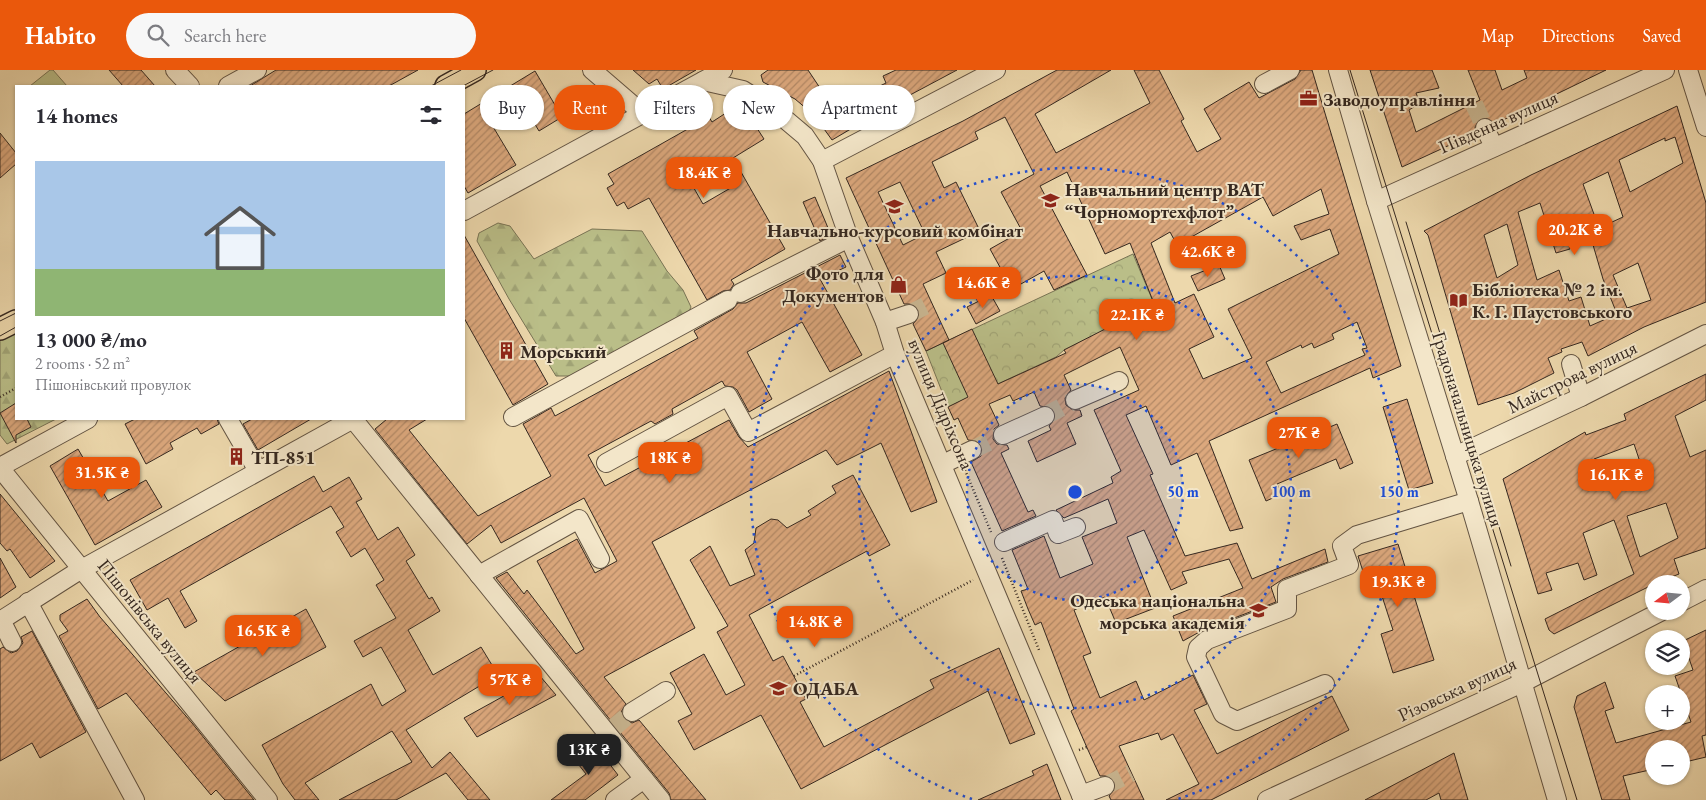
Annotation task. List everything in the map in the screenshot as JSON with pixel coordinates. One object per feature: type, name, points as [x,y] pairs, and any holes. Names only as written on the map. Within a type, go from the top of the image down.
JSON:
[{"type":"main road","points":[[448,85],[475,70]]},
{"type":"main road","points":[[0,329],[15,322]]},
{"type":"street","points":[[175,70],[189,85]]},
{"type":"street","points":[[230,85],[257,70]]},
{"type":"street","points":[[592,70],[635,107]]},
{"type":"street","points":[[695,85],[722,70]]},
{"type":"street","points":[[822,161],[996,70]]},
{"type":"street","points":[[1264,84],[1290,70]]},
{"type":"street","name":"Градоначальницька вулиця","points":[[1338,70],[1376,201],[1469,501],[1557,800]]},
{"type":"street","name":"Південна вулиця","points":[[1376,201],[1665,70]]},
{"type":"street","points":[[1688,70],[1706,127]]},
{"type":"street","name":"вулиця Дідріхсона","points":[[703,81],[743,90],[773,109],[805,136],[822,161],[849,238],[885,322],[895,354],[958,456],[988,574],[1082,798]]},
{"type":"street","points":[[465,210],[635,117]]},
{"type":"street","points":[[1485,128],[1494,147]]},
{"type":"street","points":[[513,417],[734,296],[849,238]]},
{"type":"street","points":[[885,322],[909,314]]},
{"type":"street","name":"Майстрова вулиця","points":[[1455,456],[1581,397],[1706,334]]},
{"type":"street","points":[[606,463],[728,396],[748,432],[895,354]]},
{"type":"street","points":[[1571,364],[1581,397]]},
{"type":"street","points":[[1075,400],[1119,380]]},
{"type":"street","points":[[1003,435],[1045,416]]},
{"type":"street","points":[[0,468],[86,420]]},
{"type":"street","points":[[229,420],[258,471]]},
{"type":"street","points":[[12,642],[0,621],[28,602],[80,570],[351,420]]},
{"type":"street","points":[[354,420],[479,575],[610,731],[644,780],[661,800]]},
{"type":"street","name":"Пішонівська вулиця","points":[[0,468],[80,570],[268,800]]},
{"type":"street","points":[[1325,684],[1237,721],[1224,714],[1196,657],[1198,648],[1207,640],[1288,609],[1287,589],[1349,565],[1342,546],[1357,535],[1469,501]]},
{"type":"street","points":[[479,575],[579,519],[600,559]]},
{"type":"street","points":[[999,544],[1053,520],[1058,534],[1076,527]]},
{"type":"street","points":[[1690,597],[1706,589]]},
{"type":"street","points":[[28,602],[135,800]]},
{"type":"street","name":"Різовська вулиця","points":[[1267,800],[1522,683],[1645,620]]},
{"type":"street","points":[[632,712],[666,691]]},
{"type":"street","points":[[614,800],[644,780]]},
{"type":"street","points":[[1082,798],[1105,786]]},
{"type":"path","points":[[0,397],[15,389]]},
{"type":"path","points":[[958,456],[999,544],[1041,656]]},
{"type":"path","points":[[794,676],[963,583],[988,574]]},
{"type":"path","points":[[1023,611],[1028,609]]},
{"type":"path","points":[[1076,742],[1082,758]]},
{"type":"path","points":[[1079,750],[1087,747]]},
{"type":"green space","points":[[50,70],[53,70],[66,85],[31,85]]},
{"type":"green space","points":[[498,223],[510,226],[534,259],[592,229],[642,231],[667,271],[683,290],[691,307],[686,318],[573,376],[556,376],[509,299],[477,241],[479,233]]},
{"type":"green space","points":[[1133,254],[1155,306],[1064,350],[1056,357],[948,407],[926,351]]},
{"type":"green space","points":[[15,332],[15,420],[54,420],[7,444],[0,435],[0,340]]},
{"type":"building","points":[[109,70],[141,70],[154,85],[122,85]]},
{"type":"building","points":[[276,70],[418,70],[391,85],[252,85]]},
{"type":"building","points":[[633,70],[696,70],[670,85],[661,85],[657,79],[649,84]]},
{"type":"building","points":[[768,70],[808,70],[818,85],[803,85],[803,106],[793,98],[793,85],[769,85],[763,82],[761,75]]},
{"type":"building","points":[[896,70],[957,70],[915,92],[915,85],[882,85],[886,83],[883,76]]},
{"type":"building","points":[[1057,70],[1111,70],[1035,114],[1056,153],[1150,103],[1134,70],[1159,70],[1184,119],[1181,121],[1197,152],[1221,139],[1204,109],[1249,82],[1259,98],[1295,79],[1301,70],[1312,70],[1401,366],[1373,378],[1370,368],[1209,441],[1243,528],[1230,531],[1197,453],[1171,465],[1146,406],[1126,415],[1153,474],[1150,475],[1185,556],[1237,543],[1252,579],[1325,549],[1328,562],[1283,579],[1271,587],[1276,602],[1203,630],[1183,641],[1173,616],[1243,588],[1229,559],[1182,572],[1187,583],[1171,590],[1144,530],[1127,537],[1155,608],[1116,623],[1105,597],[1074,610],[1091,653],[1083,656],[1100,698],[1136,681],[1144,700],[1193,675],[1207,704],[1194,710],[1217,754],[1332,696],[1349,730],[1211,800],[1166,800],[1199,784],[1173,734],[1161,740],[1158,733],[1119,746],[1144,800],[1111,800],[1109,796],[1115,788],[1115,782],[1107,776],[1100,776],[1088,750],[1071,711],[1074,709],[1041,622],[1035,625],[1021,591],[1028,589],[1012,550],[1044,536],[1060,578],[1093,564],[1082,537],[1117,523],[1108,499],[1064,518],[1056,510],[1113,483],[1111,477],[1121,471],[1094,410],[1139,390],[1120,347],[1064,375],[1071,390],[1065,398],[1066,405],[1073,410],[1080,410],[1082,416],[1067,423],[1076,444],[1037,462],[1028,441],[1051,430],[1049,426],[1056,417],[1052,408],[1040,406],[1034,392],[1013,401],[1010,395],[989,404],[999,425],[994,429],[993,439],[997,444],[1007,445],[1009,449],[1001,453],[1028,512],[1033,510],[1036,516],[1002,531],[971,462],[981,456],[982,446],[978,441],[968,440],[958,418],[954,420],[948,407],[968,397],[943,343],[949,340],[926,351],[913,324],[919,317],[919,310],[912,304],[904,304],[846,178],[963,121]],"holes":[[[1005,117],[1034,174],[1001,192],[1022,231],[990,249],[1012,289],[1044,271],[1054,290],[1087,275],[1040,186],[1067,172],[1105,254],[1130,243],[1155,306],[1064,350],[1066,353],[998,384],[972,329],[949,340],[923,284],[946,273],[936,252],[980,231],[956,182],[944,188],[932,162],[978,139],[975,132]],[[900,182],[925,234],[903,245],[878,192]],[[1321,189],[1329,214],[1294,226],[1301,240],[1330,229],[1339,254],[1228,309],[1252,358],[1203,379],[1189,349],[1214,337],[1194,294],[1175,303],[1151,243],[1170,232],[1177,245],[1263,197],[1273,216]],[[1357,322],[1367,348],[1362,349],[1365,355],[1281,393],[1266,362],[1301,345],[1302,348],[1312,343],[1314,348],[1334,339],[1332,334]]]},
{"type":"building","points":[[1370,70],[1432,70],[1439,88],[1416,93],[1420,103],[1409,110],[1416,132],[1480,100],[1468,70],[1495,70],[1502,90],[1527,78],[1524,70],[1606,70],[1495,124],[1486,118],[1480,119],[1475,127],[1476,133],[1402,167]]},
{"type":"building","points":[[535,71],[543,85],[512,85]]},
{"type":"building","points":[[544,86],[554,103],[554,122],[544,128]]},
{"type":"building","points":[[480,104],[480,130],[495,130],[516,165],[468,193],[465,188],[465,113]]},
{"type":"building","points":[[1677,106],[1706,203],[1706,302],[1644,327],[1588,356],[1582,342],[1561,349],[1562,352],[1548,358],[1554,373],[1514,393],[1478,405],[1428,235],[1424,231],[1531,175]],"holes":[[[1675,137],[1683,163],[1630,192],[1619,160],[1665,138],[1665,141]],[[1608,172],[1623,217],[1599,228],[1583,184]],[[1540,203],[1556,253],[1570,249],[1569,245],[1591,238],[1603,279],[1617,314],[1590,326],[1581,297],[1569,301],[1559,270],[1537,280],[1518,212]],[[1507,224],[1518,265],[1497,278],[1484,235]],[[1638,263],[1651,300],[1627,308],[1613,275]]]},
{"type":"building","points":[[723,115],[723,130],[758,130],[764,139],[733,158],[785,249],[731,280],[734,284],[730,290],[723,291],[707,300],[649,198],[628,209],[624,202],[617,206],[607,188],[614,184],[608,174],[686,130],[713,130],[713,121]],"holes":[[[718,158],[734,186],[703,204],[687,176]]]},
{"type":"building","points":[[825,130],[849,130],[832,140]]},
{"type":"building","points":[[0,133],[15,152],[15,165],[0,178]]},
{"type":"building","points":[[815,197],[831,235],[820,241],[803,202]]},
{"type":"building","name":"Морський","points":[[465,237],[548,384],[513,405],[465,320]]},
{"type":"building","points":[[840,255],[846,267],[820,279],[862,355],[830,372],[802,322],[747,352],[772,399],[749,412],[737,390],[733,387],[725,386],[722,381],[672,409],[673,414],[655,424],[651,421],[588,455],[605,486],[729,420],[739,437],[748,447],[889,371],[937,502],[911,512],[881,443],[837,465],[826,450],[652,542],[695,628],[604,677],[626,704],[621,712],[623,718],[632,723],[639,720],[706,800],[671,800],[669,793],[496,578],[507,572],[524,594],[527,590],[576,654],[584,649],[537,561],[577,539],[595,573],[617,561],[584,498],[501,543],[491,525],[467,544],[375,429],[386,420],[425,420],[409,430],[478,516],[551,476],[523,424],[551,408],[555,416],[698,338],[694,331],[733,309],[738,303],[746,303]]},
{"type":"building","points":[[1219,265],[1225,279],[1198,291],[1191,276]]},
{"type":"building","points":[[991,295],[1000,311],[976,324],[967,307]]},
{"type":"building","points":[[1706,374],[1706,400],[1675,416],[1690,457],[1706,450],[1706,548],[1674,559],[1679,574],[1645,575],[1645,588],[1554,634],[1549,630],[1545,619],[1634,574],[1614,520],[1583,533],[1597,575],[1584,580],[1578,563],[1546,573],[1552,590],[1538,594],[1503,479],[1585,432],[1586,435],[1626,420],[1624,414]],"holes":[[[1634,444],[1643,471],[1603,484],[1594,459]],[[1666,503],[1678,538],[1640,557],[1627,516]]]},
{"type":"building","points":[[1407,399],[1433,483],[1409,490],[1383,407]]},
{"type":"building","points":[[15,404],[15,420],[28,420],[31,427],[16,435],[16,443],[0,413]]},
{"type":"building","points":[[133,420],[217,420],[219,424],[201,434],[197,428],[170,443],[173,449],[146,464],[125,424]]},
{"type":"building","points":[[250,420],[309,420],[258,450],[243,424]]},
{"type":"building","points":[[1337,424],[1353,463],[1340,469],[1336,459],[1277,484],[1282,494],[1266,501],[1249,460]]},
{"type":"building","points":[[78,449],[108,501],[146,480],[162,507],[95,545],[50,466]]},
{"type":"building","points":[[853,475],[890,545],[869,556],[867,551],[749,615],[773,661],[783,656],[806,699],[800,702],[824,747],[934,688],[930,680],[999,648],[1035,734],[1010,744],[988,691],[801,789],[761,715],[694,750],[678,721],[692,714],[670,673],[704,654],[726,695],[745,685],[717,632],[728,626],[690,560],[710,546],[730,586],[755,575],[745,550],[754,543],[756,528],[771,519],[778,520],[787,528],[811,515],[808,511],[836,493],[832,486]]},
{"type":"building","points":[[314,476],[323,492],[349,477],[362,499],[356,502],[378,540],[398,527],[415,555],[406,561],[429,599],[432,597],[440,611],[408,630],[433,675],[481,647],[498,675],[406,730],[432,768],[450,752],[490,800],[468,800],[446,773],[396,800],[339,800],[412,762],[392,731],[305,783],[319,800],[295,800],[283,784],[262,745],[371,684],[382,706],[406,691],[381,647],[363,657],[354,641],[396,618],[376,585],[384,580],[365,548],[351,557],[336,532],[344,527],[331,506],[180,591],[197,621],[185,628],[168,598],[147,610],[130,580]]},
{"type":"building","points":[[0,494],[55,561],[30,578],[10,549],[7,551],[0,543]]},
{"type":"building","points":[[1398,544],[1434,660],[1393,673],[1381,634],[1393,630],[1380,590],[1370,593],[1358,556]]},
{"type":"building","points":[[0,558],[16,587],[0,598]]},
{"type":"building","points":[[87,599],[100,617],[192,723],[254,800],[225,800],[216,790],[211,795],[126,693],[98,709],[59,636],[68,631],[60,620],[60,615]]},
{"type":"building","points":[[306,609],[326,647],[225,701],[194,672]]},
{"type":"building","points":[[1706,630],[1706,735],[1702,736],[1706,757],[1690,761],[1690,740],[1645,740],[1645,771],[1623,776],[1630,800],[1602,800],[1574,707],[1577,696],[1605,682],[1614,708],[1605,711],[1616,743],[1662,730],[1690,730],[1690,685],[1678,685],[1675,676],[1690,675],[1690,671],[1693,670],[1690,661],[1690,638]]},
{"type":"building","points":[[32,631],[86,732],[40,758],[32,743],[0,761],[0,649],[3,647],[11,653],[17,651],[23,643],[21,637]]},
{"type":"building","points":[[540,676],[556,695],[477,737],[464,718]]},
{"type":"building","points":[[595,745],[618,775],[585,800],[551,800],[586,774],[575,760]]},
{"type":"building","points":[[1454,753],[1468,800],[1441,800],[1439,793],[1426,800],[1365,800]]},
{"type":"building","points":[[1047,764],[1061,800],[978,800],[1034,775],[1032,771]]},
{"type":"tunnel","points":[[1474,104],[1485,128]]},
{"type":"tunnel","points":[[909,314],[931,303]]},
{"type":"tunnel","points":[[1045,416],[1075,400]]},
{"type":"tunnel","points":[[972,450],[1003,435]]},
{"type":"tunnel","points":[[612,729],[632,712]]},
{"type":"tunnel","points":[[1105,786],[1131,773]]},
{"type":"tram line","points":[[433,85],[461,70]]},
{"type":"tram line","points":[[465,85],[493,70]]},
{"type":"tram line","points":[[1350,70],[1577,800]]},
{"type":"tram line","points":[[1406,222],[1511,566]]},
{"type":"tram line","points":[[0,321],[15,314]]},
{"type":"tram line","points":[[0,336],[15,328]]},
{"type":"place","name":"Заводоуправління","points":[[1309,99]]},
{"type":"place","name":"Навчальний центр ВАТ “Чорномортехфлот”","points":[[1051,200]]},
{"type":"place","name":"Навчально-курсовий комбінат","points":[[895,207]]},
{"type":"place","name":"Фото для Документов","points":[[898,284]]},
{"type":"place","name":"Бібліотека № 2 ім. К. Г. Паустовського","points":[[1458,300]]},
{"type":"place","name":"Морський","points":[[506,351]]},
{"type":"place","name":"ТП-851","points":[[237,457]]},
{"type":"place","name":"Одеська національна морська академія","points":[[1259,611]]},
{"type":"place","name":"ОДАБА","points":[[779,688]]}]
